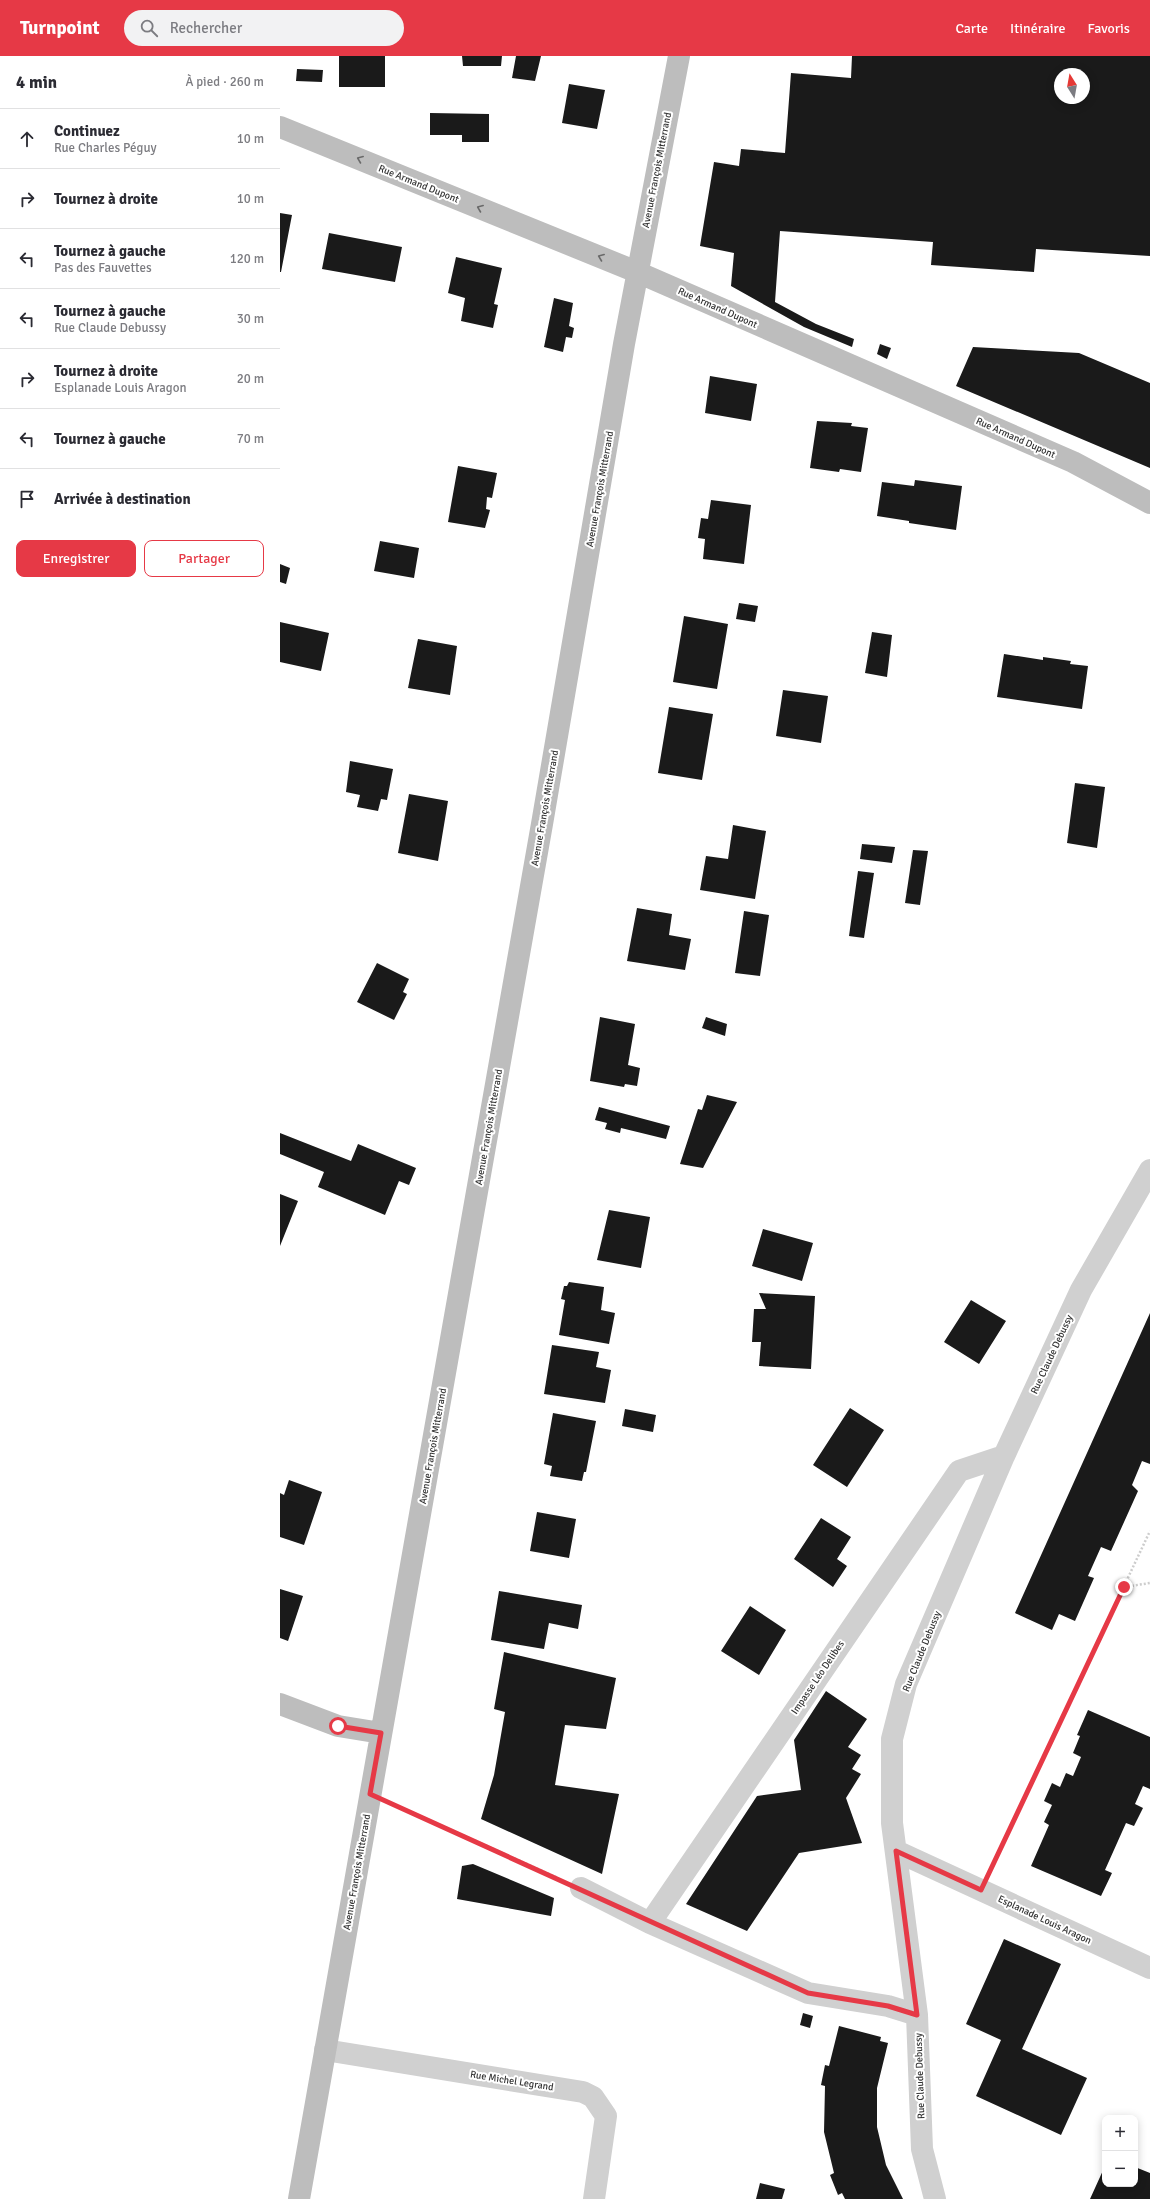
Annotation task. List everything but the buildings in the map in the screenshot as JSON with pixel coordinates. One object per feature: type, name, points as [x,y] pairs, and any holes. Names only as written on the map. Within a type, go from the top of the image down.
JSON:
[{"type":"main road","name":"Avenue François Mitterrand","points":[[299,2199],[539,839],[637,272],[678,56]]},
{"type":"main road","name":"Rue Armand Dupont","points":[[280,127],[637,272],[1073,462],[1150,503]]},
{"type":"main road","points":[[280,1704],[338,1726],[381,1733]]},
{"type":"street","name":"Rue Claude Debussy","points":[[936,2199],[922,2149],[917,2015],[892,1823],[892,1740],[904,1691],[1004,1456],[1081,1290],[1150,1170]]},
{"type":"street","name":"Impasse Léo Delibes","points":[[650,1923],[959,1471],[1004,1456]]},
{"type":"street","name":"Esplanade Louis Aragon","points":[[896,1851],[1150,1968]]},
{"type":"street","points":[[581,1888],[650,1923],[808,1993],[888,2006],[917,2015]]},
{"type":"street","name":"Rue Michel Legrand","points":[[325,2050],[583,2092],[593,2097],[606,2116],[594,2199]]},
{"type":"path","points":[[981,1890],[1150,1531]]},
{"type":"path","points":[[1124,1587],[1150,1583]]},
{"type":"path","points":[[370,1794],[581,1888]]},
{"type":"route","points":[[338,1726],[381,1733],[370,1794],[581,1888],[650,1923],[808,1993],[888,2006],[917,2015],[910,1949],[896,1851],[981,1890],[1124,1587]]}]
